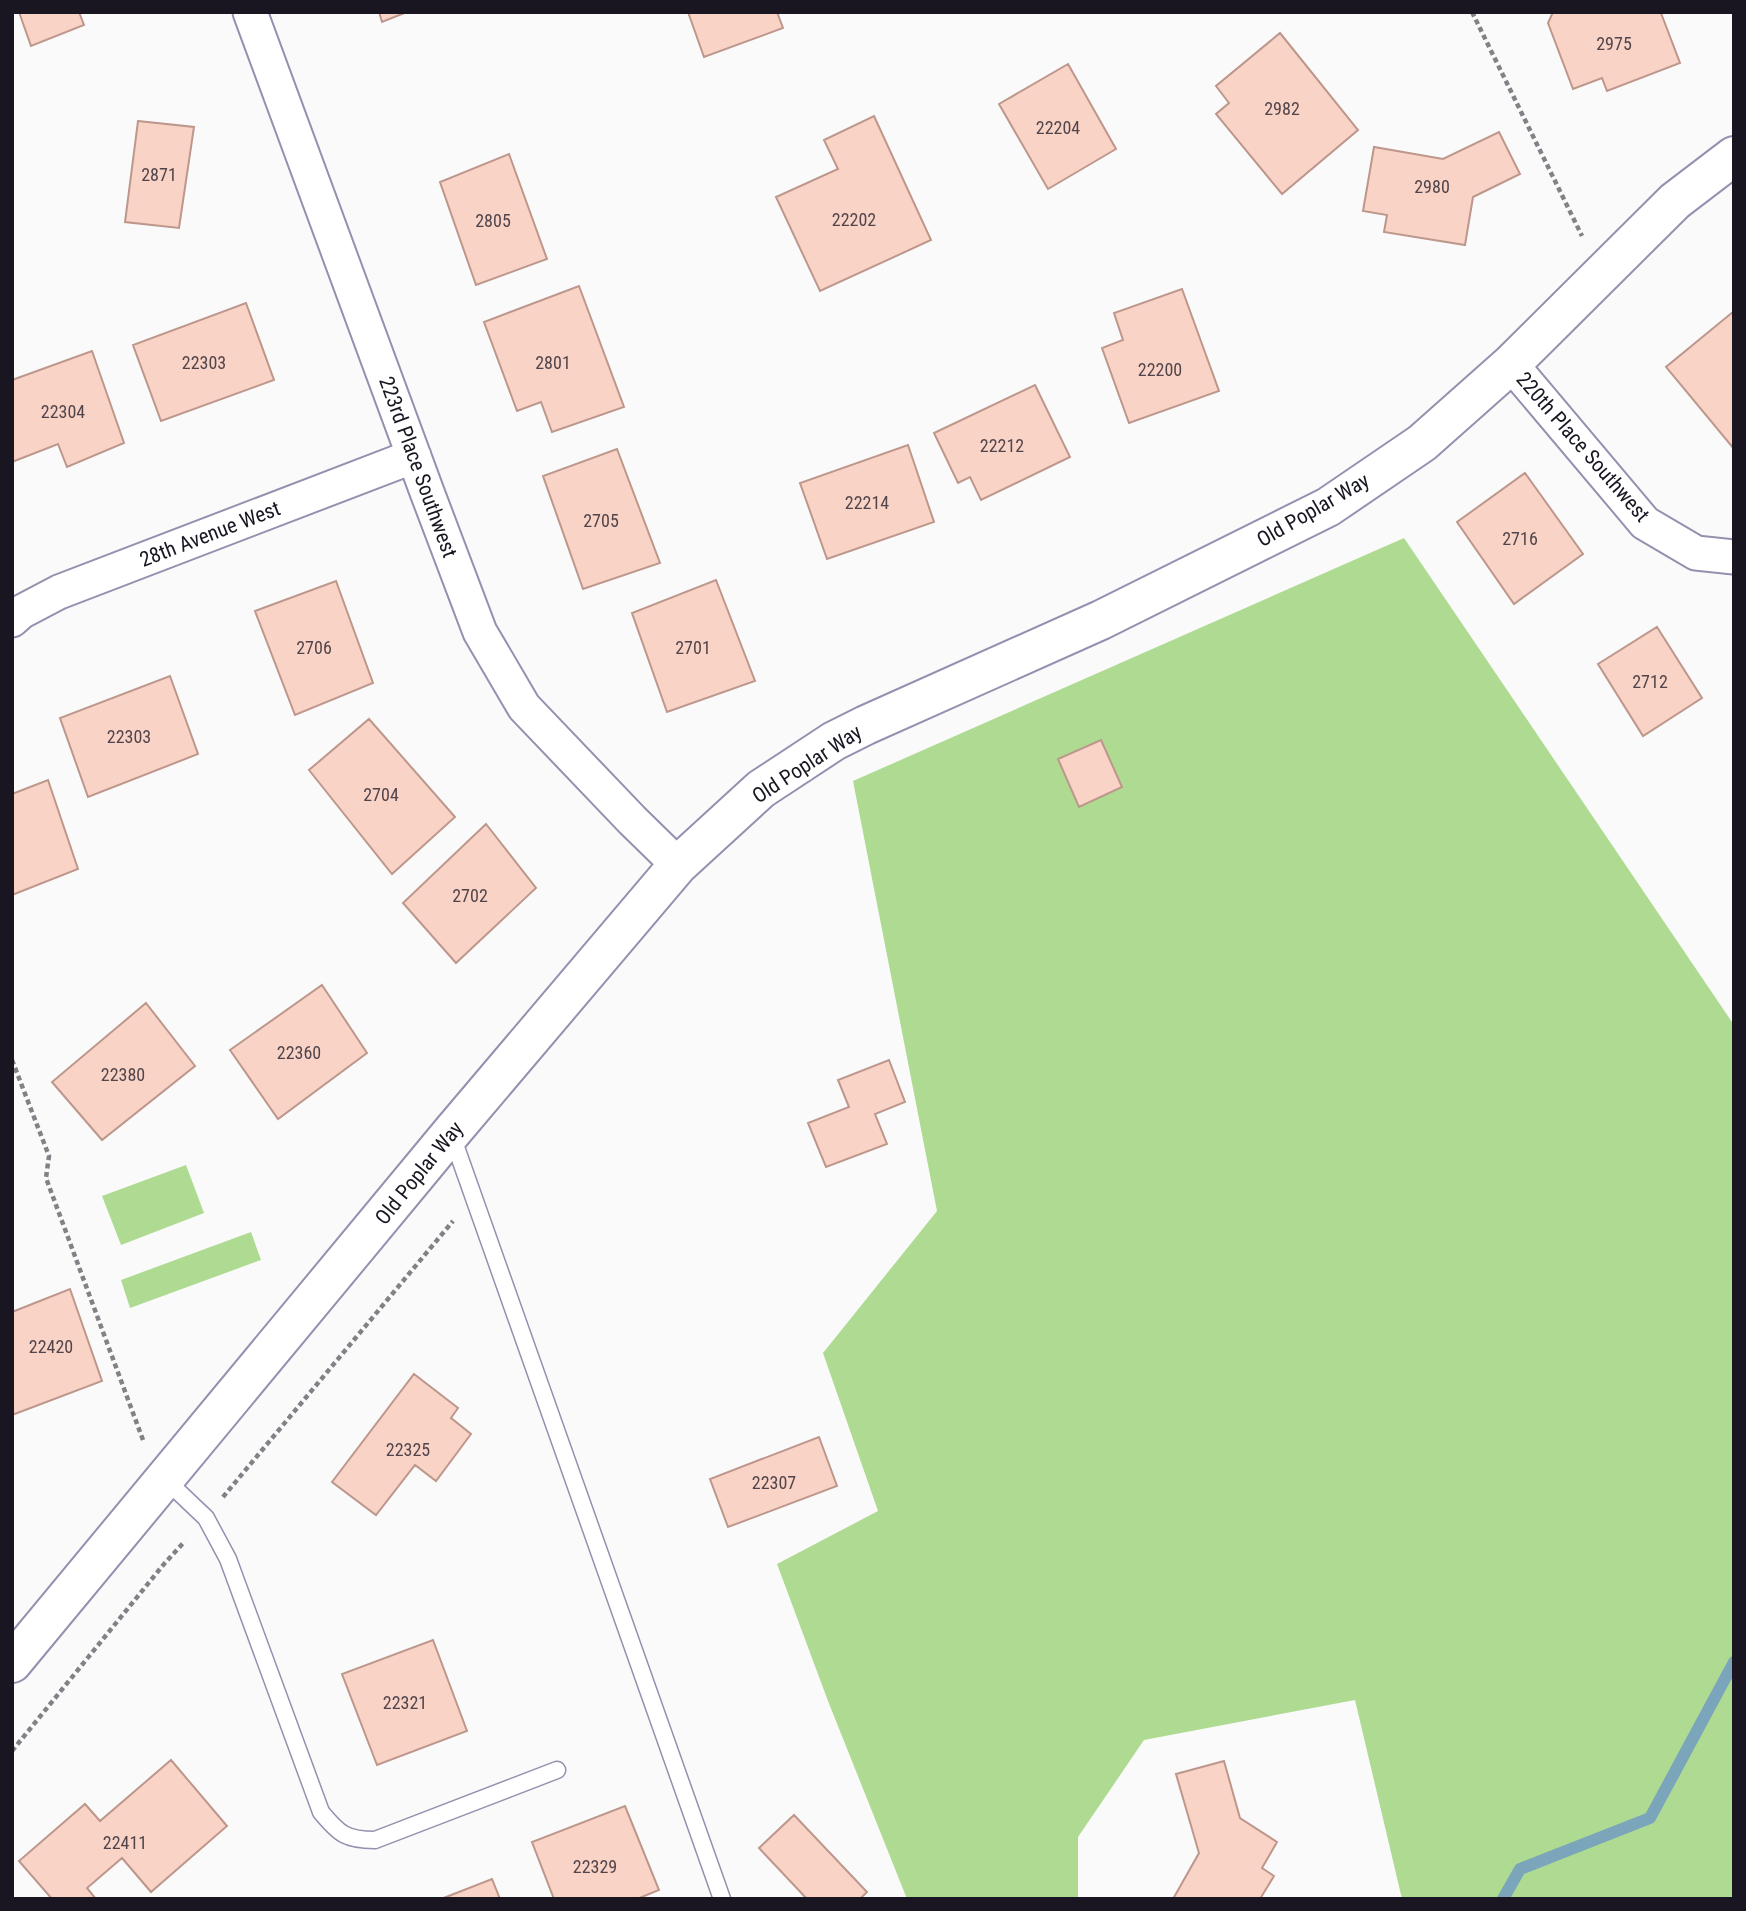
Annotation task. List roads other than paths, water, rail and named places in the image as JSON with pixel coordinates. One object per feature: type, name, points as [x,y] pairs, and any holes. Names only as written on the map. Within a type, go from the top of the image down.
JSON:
[{"type":"street","name":"223rd Place Southwest","points":[[250,12],[480,632],[524,707],[678,865]]},
{"type":"street","name":"Old Poplar Way","points":[[12,1662],[451,1133],[678,865],[761,789],[834,741],[1101,620],[1328,507],[1422,443],[1511,364],[1675,201],[1734,156]]},
{"type":"street","name":"220th Place Southwest","points":[[1511,364],[1645,523],[1696,553],[1734,557]]},
{"type":"street","name":"28th Avenue West","points":[[12,621],[21,611],[59,592],[414,456]]},
{"type":"lane","points":[[451,1133],[722,1899]]},
{"type":"lane","points":[[165,1479],[206,1518],[228,1559],[321,1812],[335,1829],[355,1840],[375,1840],[557,1770]]},
{"type":"waterway","points":[[1503,1899],[1520,1869],[1650,1818],[1734,1662]]}]
